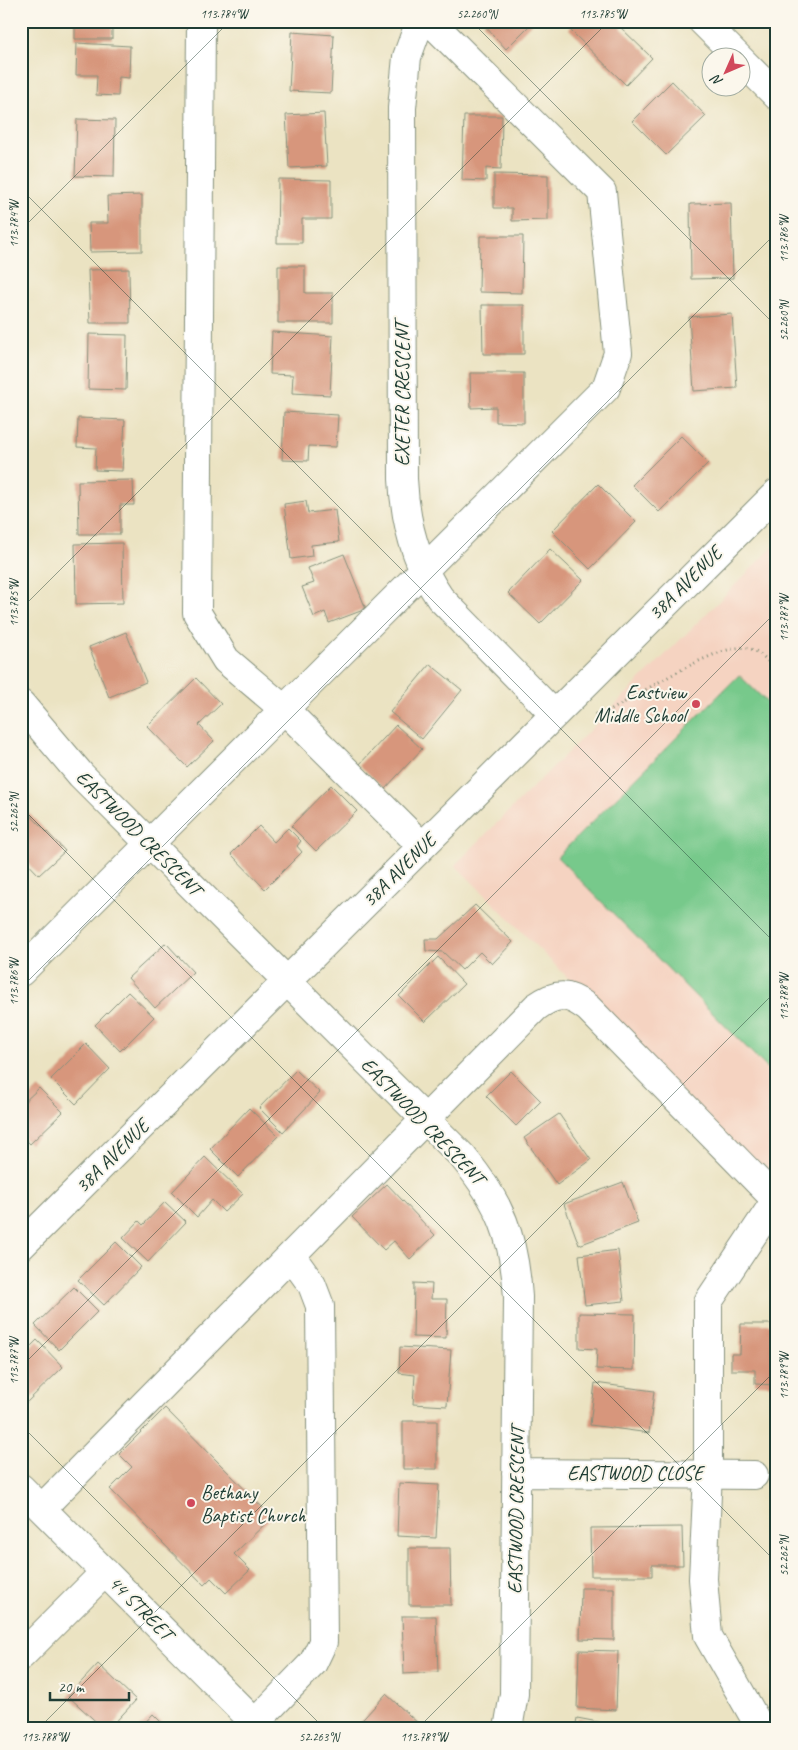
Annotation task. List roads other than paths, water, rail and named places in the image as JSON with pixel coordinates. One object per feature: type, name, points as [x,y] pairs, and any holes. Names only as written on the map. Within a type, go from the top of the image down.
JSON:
[{"type":"street","points":[[201,21],[197,613],[226,660],[285,710],[422,846]]},
{"type":"street","name":"EXETER CRESCENT","points":[[420,21],[407,57],[402,108],[403,479],[408,525],[424,572],[436,591],[452,611],[554,714]]},
{"type":"street","points":[[21,972],[424,572],[606,388],[618,353],[602,192],[430,21]]},
{"type":"street","points":[[702,21],[729,48]]},
{"type":"street","points":[[750,69],[777,96]]},
{"type":"street","name":"38A AVENUE","points":[[21,1246],[777,493]]},
{"type":"street","name":"EASTWOOD CRESCENT","points":[[21,704],[82,775],[462,1156],[496,1201],[507,1228],[514,1256],[518,1297],[514,1694],[508,1729]]},
{"type":"street","points":[[42,1508],[292,1257],[536,1007],[550,998],[562,996],[576,999],[588,1008],[776,1200],[708,1302],[708,1473],[703,1579],[708,1636],[761,1729]]},
{"type":"street","points":[[258,1726],[313,1663],[323,1642],[320,1306],[312,1285],[292,1257]]},
{"type":"street","name":"EASTWOOD CLOSE","points":[[516,1473],[708,1473],[754,1475]]},
{"type":"street","name":"44 STREET","points":[[21,1488],[258,1726]]},
{"type":"street","points":[[21,1656],[105,1572]]},
{"type":"place","name":"Eastview Middle School","points":[[696,704]]},
{"type":"place","name":"Bethany Baptist Church","points":[[191,1503]]}]
